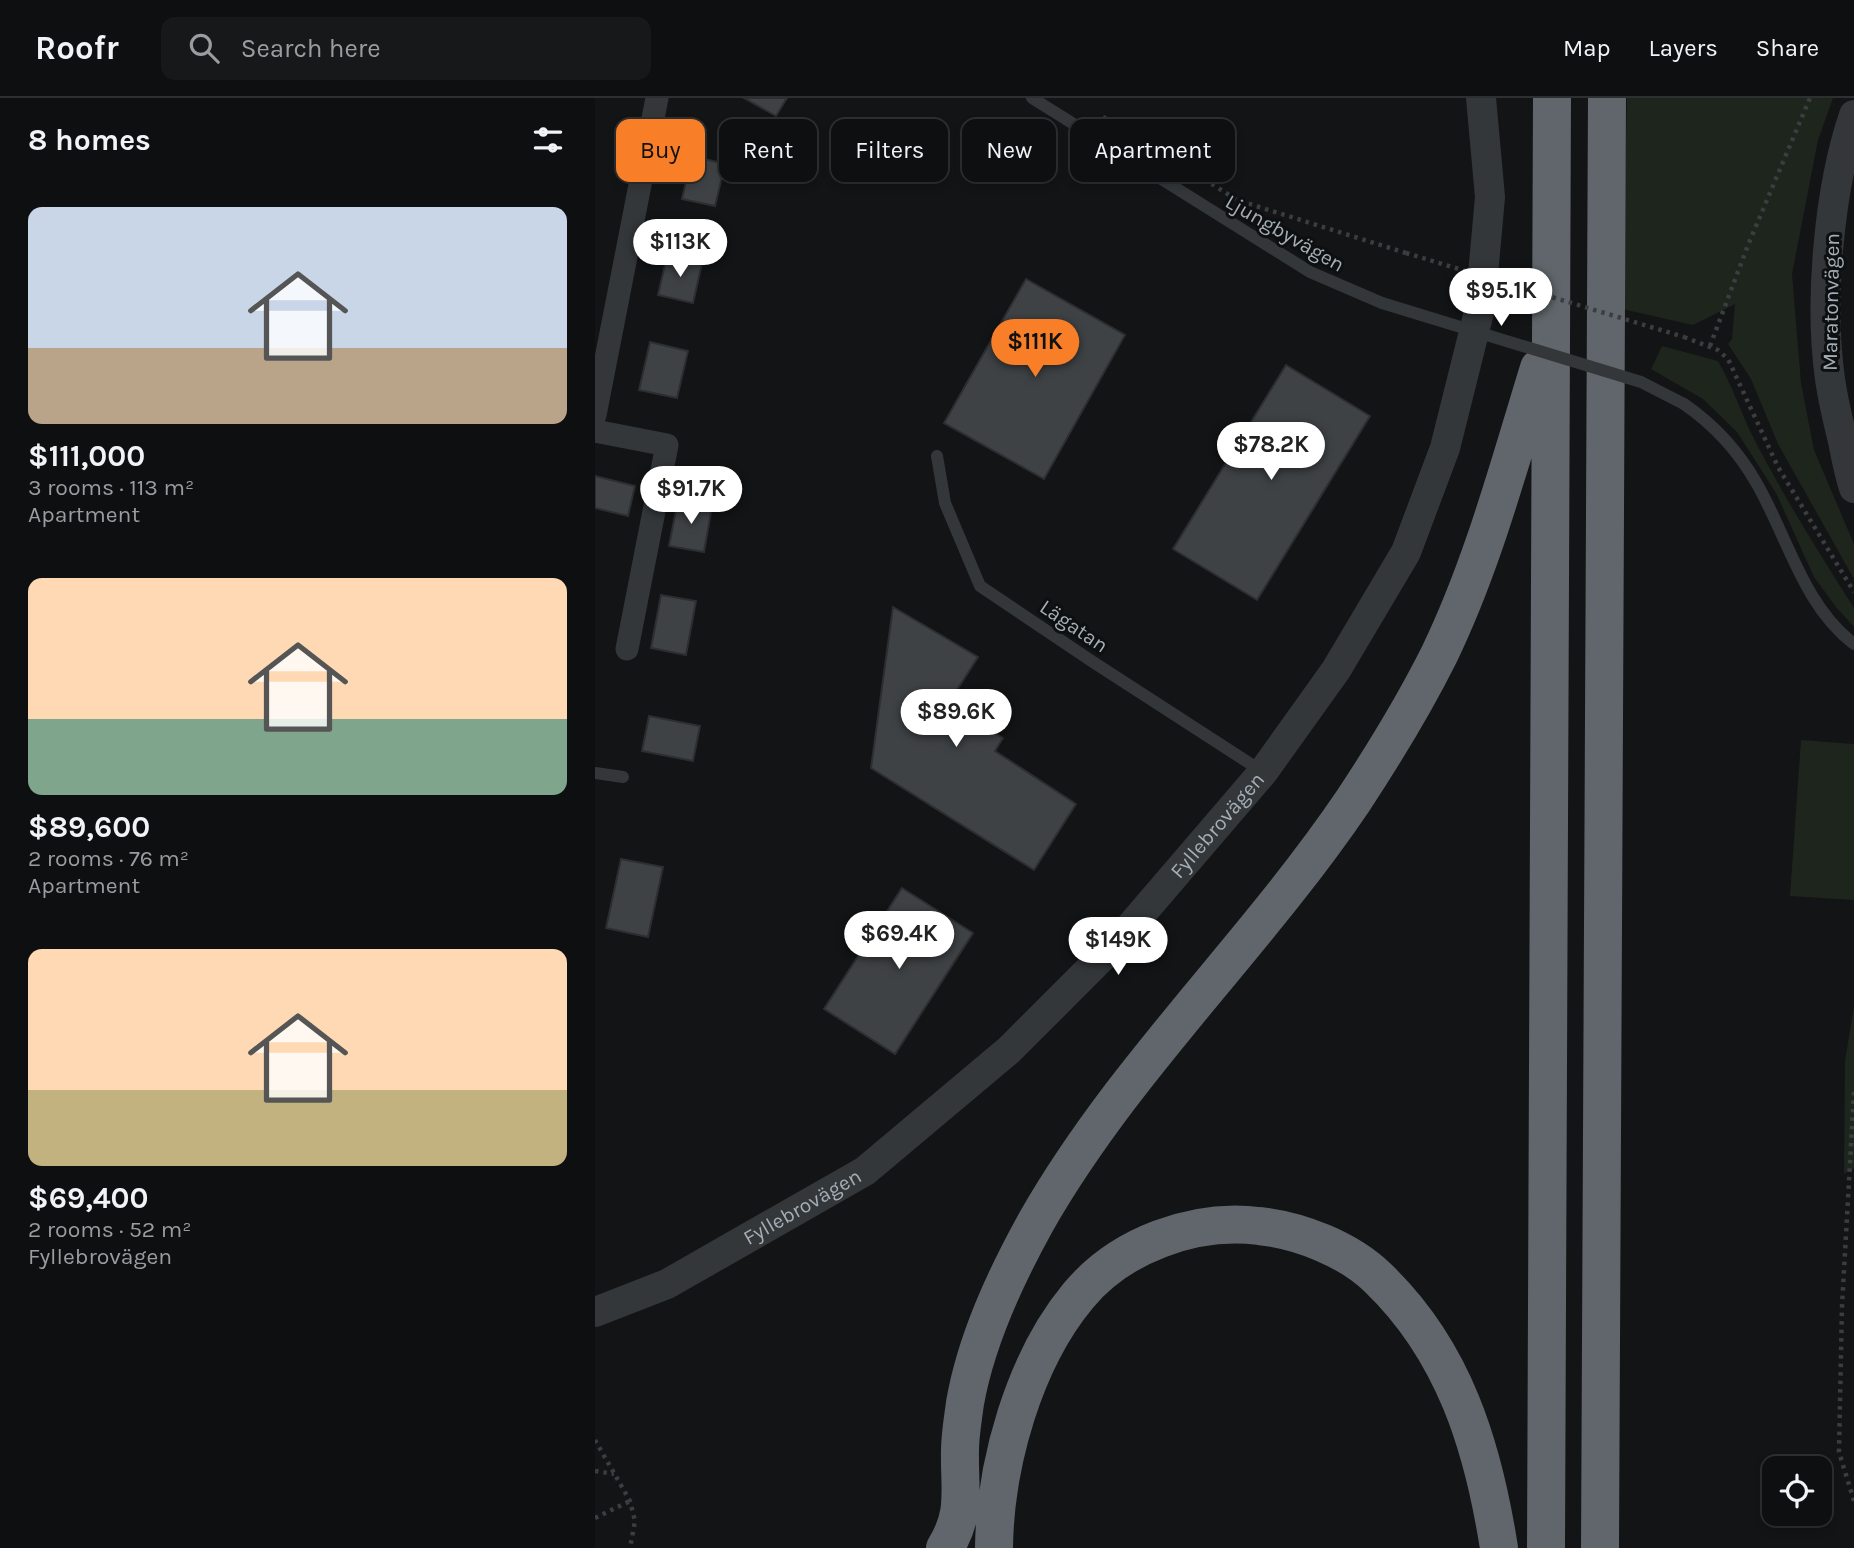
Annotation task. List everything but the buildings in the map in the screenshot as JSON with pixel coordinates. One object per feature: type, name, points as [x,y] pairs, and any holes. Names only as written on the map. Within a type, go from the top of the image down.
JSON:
[{"type":"highway","points":[[1546,1548],[1552,98]]},
{"type":"highway","points":[[1600,1548],[1607,98]]},
{"type":"highway","points":[[945,1548],[954,1534],[960,1514],[960,1450],[965,1402],[978,1350],[1006,1281],[1035,1224],[1069,1168],[1114,1105],[1301,872],[1352,802],[1400,726],[1438,655],[1469,586],[1497,506],[1551,331]]},
{"type":"highway","points":[[994,1548],[1002,1474],[1013,1421],[1052,1333],[1079,1294],[1103,1273],[1147,1245],[1192,1228],[1237,1223],[1284,1229],[1330,1246],[1376,1276],[1420,1325],[1440,1356],[1461,1401],[1479,1452],[1499,1548]]},
{"type":"highway","points":[[1002,1474],[1010,1534],[1015,1548]]},
{"type":"street","points":[[595,415],[657,98]]},
{"type":"street","name":"Fyllebrovägen","points":[[595,1312],[667,1284],[865,1171],[1009,1050],[1119,940],[1263,772],[1336,670],[1406,552],[1445,448],[1480,308],[1490,197],[1481,98]]},
{"type":"street","name":"Maratonvägen","points":[[1854,115],[1839,177],[1827,260],[1827,320],[1830,377],[1854,488]]},
{"type":"street","points":[[595,431],[667,445],[627,649]]},
{"type":"lane","name":"Ljungbyvägen","points":[[1032,98],[1310,272],[1382,303],[1641,382],[1684,404],[1703,417],[1721,435],[1756,482],[1802,580],[1836,630],[1854,644]]},
{"type":"lane","name":"Lägatan","points":[[937,456],[945,503],[980,586],[1263,772]]},
{"type":"lane","points":[[595,773],[623,777]]},
{"type":"path","points":[[1710,346],[1748,245],[1810,98]]},
{"type":"path","points":[[1098,115],[1130,132],[1237,200],[1684,337],[1718,350],[1728,359],[1779,467],[1854,592]]},
{"type":"path","points":[[1854,1092],[1842,1306],[1839,1452],[1854,1501]]},
{"type":"path","points":[[595,1440],[630,1501],[635,1521],[630,1548]]},
{"type":"path","points":[[595,1471],[615,1475]]},
{"type":"path","points":[[595,1518],[630,1501]]},
{"type":"shaded area","points":[[1627,98],[1833,98],[1818,140],[1792,274],[1801,383],[1814,450],[1854,544],[1854,579],[1778,444],[1751,379],[1728,344],[1732,339],[1735,304],[1693,325],[1622,309]]},
{"type":"shaded area","points":[[1662,346],[1718,361],[1765,461],[1854,608],[1854,627],[1814,577],[1776,493],[1737,432],[1703,399],[1651,369]]},
{"type":"shaded area","points":[[1801,740],[1854,744],[1854,900],[1790,896]]},
{"type":"shaded area","points":[[1854,1007],[1854,1168],[1844,1174],[1845,1060]]}]
